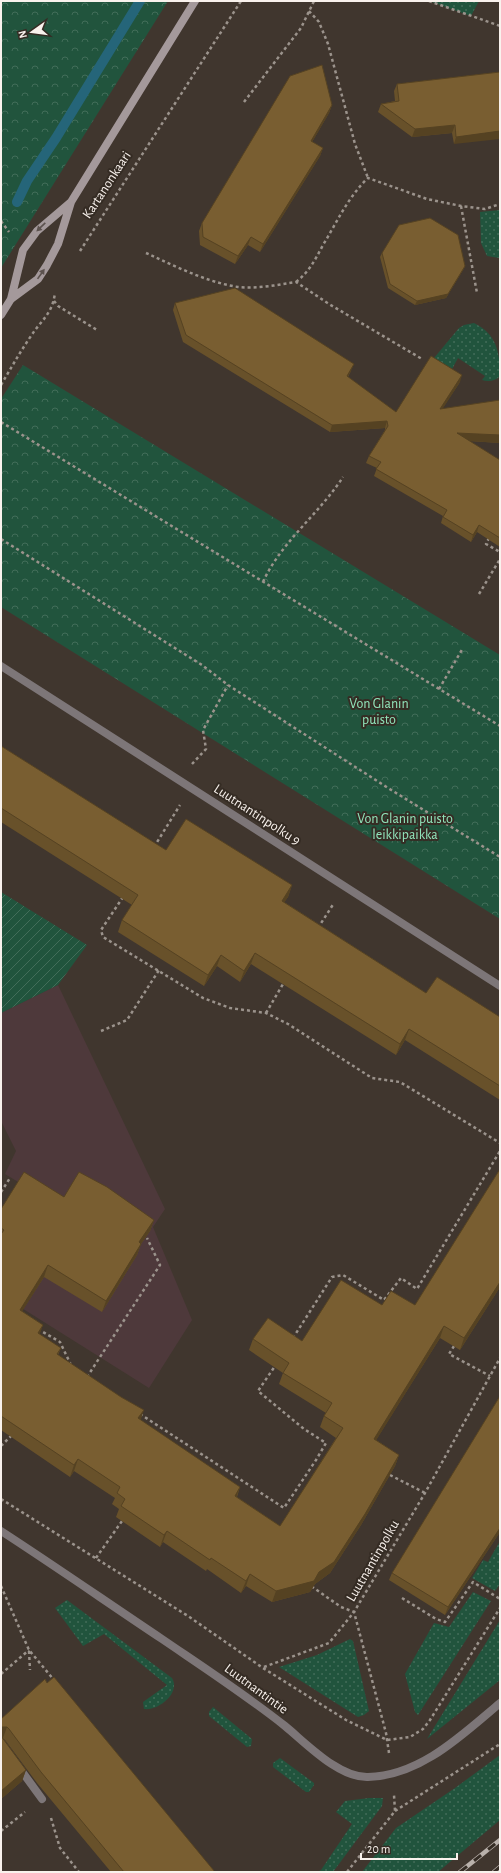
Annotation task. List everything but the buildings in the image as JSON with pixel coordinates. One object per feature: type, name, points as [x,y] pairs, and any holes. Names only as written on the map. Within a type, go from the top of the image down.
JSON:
[{"type":"street","name":"Kartanonkaari","points":[[11,299],[38,279],[47,265],[58,244],[71,202],[195,1]]},
{"type":"street","name":"Kartanonkaari","points":[[1,315],[11,299],[23,250],[37,231],[71,202]]},
{"type":"street","name":"Luutnantinpolku 9","points":[[1,666],[500,986]]},
{"type":"street","name":"Luutnantintie","points":[[1,1531],[216,1676],[282,1724],[341,1771],[367,1778],[392,1775],[416,1765],[455,1741],[500,1703]]},
{"type":"street","points":[[15,1761],[42,1799]]},
{"type":"path","name":"Kartanonkaari","points":[[77,255],[241,1]]},
{"type":"path","points":[[244,102],[301,28],[314,1]]},
{"type":"path","points":[[429,1],[500,26]]},
{"type":"path","points":[[309,10],[319,22],[328,44],[355,144],[368,178],[427,199],[461,206],[485,209],[500,204]]},
{"type":"path","points":[[146,253],[196,276],[238,286],[268,286],[296,282],[307,274],[346,205],[368,178]]},
{"type":"path","points":[[461,206],[477,293]]},
{"type":"path","points":[[296,282],[329,304],[422,359]]},
{"type":"path","points":[[1,385],[34,331],[45,320],[54,300],[55,292]]},
{"type":"path","points":[[54,300],[58,306],[97,330]]},
{"type":"path","points":[[1,422],[500,726]]},
{"type":"path","points":[[263,582],[275,561],[330,496],[343,477]]},
{"type":"path","points":[[493,532],[486,544],[500,552]]},
{"type":"path","points":[[1,540],[202,665],[228,685],[388,788],[500,857]]},
{"type":"path","points":[[479,594],[500,559]]},
{"type":"path","points":[[439,689],[463,648]]},
{"type":"path","points":[[178,779],[206,749],[202,730],[228,685]]},
{"type":"path","points":[[151,852],[184,800],[190,787]]},
{"type":"path","points":[[318,929],[346,887]]},
{"type":"path","points":[[126,891],[101,930],[103,937],[203,998],[230,1008],[266,1013],[288,1024],[372,1078],[400,1082],[500,1143]]},
{"type":"path","points":[[101,1031],[127,1020],[159,970]]},
{"type":"path","points":[[266,1013],[284,984]]},
{"type":"path","points":[[289,1344],[332,1277],[343,1275],[384,1300],[401,1278],[417,1289],[500,1151]]},
{"type":"path","points":[[1,1192],[10,1178]]},
{"type":"path","points":[[86,1378],[160,1265],[147,1238]]},
{"type":"path","points":[[34,1326],[60,1342],[72,1366]]},
{"type":"path","points":[[454,1346],[449,1354],[490,1376]]},
{"type":"path","name":"Luutnantinpolku","points":[[395,1811],[387,1740],[354,1612],[425,1493],[500,1358]]},
{"type":"path","points":[[139,1413],[284,1508],[326,1443],[304,1429],[258,1391],[276,1364]]},
{"type":"path","points":[[82,1374],[93,1382]]},
{"type":"path","points":[[1,1444],[2,1445],[16,1431]]},
{"type":"path","points":[[390,1475],[425,1493]]},
{"type":"path","name":"Luutnantintie","points":[[1,1498],[188,1616],[263,1668],[346,1720],[387,1740]]},
{"type":"path","points":[[96,1558],[122,1521]]},
{"type":"path","points":[[402,1598],[445,1622],[472,1582],[500,1599]]},
{"type":"path","points":[[1,1586],[29,1650],[54,1681]]},
{"type":"path","points":[[263,1668],[329,1643],[354,1612],[341,1606],[311,1586]]},
{"type":"path","points":[[387,1740],[410,1737],[423,1729],[500,1608]]},
{"type":"path","points":[[29,1650],[30,1670]]},
{"type":"path","points":[[1,1674],[29,1650]]},
{"type":"path","points":[[347,1872],[395,1811],[500,1744]]},
{"type":"path","points":[[1,1831],[42,1799],[47,1804],[60,1848],[79,1872]]},
{"type":"shaded area","points":[[58,985],[165,1209],[153,1227],[192,1320],[149,1388],[1,1295],[20,1183],[5,1174],[16,1151],[1,1121],[1,1013]]},
{"type":"green space","points":[[1,1],[168,1],[1,268]]},
{"type":"green space","points":[[429,1],[479,1],[471,16]]},
{"type":"green space","points":[[500,210],[499,258],[487,256],[481,243],[480,212]]},
{"type":"green space","points":[[474,323],[482,327],[488,333],[496,345],[500,376],[494,380],[482,380],[485,376],[458,358],[451,371],[434,358],[459,328],[464,325]]},
{"type":"green space","name":"Von Glanin puisto","points":[[23,365],[500,655],[500,919],[1,607],[1,399]]},
{"type":"green space","points":[[1,892],[87,945],[58,985],[1,1013]]},
{"type":"green space","points":[[500,1541],[500,1584],[495,1591],[472,1578],[483,1560],[488,1562]]},
{"type":"green space","points":[[473,1592],[491,1601],[418,1715],[415,1712],[405,1674],[434,1623],[449,1627]]},
{"type":"green space","points":[[67,1600],[172,1678],[174,1684],[173,1689],[167,1700],[156,1707],[144,1709],[143,1702],[167,1685],[104,1634],[83,1646],[55,1608]]},
{"type":"green space","points":[[500,1620],[500,1680],[427,1739]]},
{"type":"green space","points":[[350,1639],[353,1641],[369,1711],[358,1717],[279,1667],[317,1655]]},
{"type":"green space","points":[[213,1707],[252,1739],[251,1746],[247,1747],[209,1716],[209,1712]]},
{"type":"green space","points":[[500,1755],[500,1820],[438,1872],[362,1872],[396,1828]]},
{"type":"green space","points":[[280,1758],[314,1783],[309,1792],[306,1792],[273,1767],[273,1763]]},
{"type":"green space","points":[[383,1798],[382,1806],[333,1872],[317,1872],[321,1870],[352,1824],[336,1812],[345,1801]]},
{"type":"waterway","points":[[17,202],[27,181],[56,138],[140,1]]},
{"type":"railway","points":[[460,1872],[500,1840]]},
{"type":"railway","points":[[494,1872],[500,1867]]},
{"type":"park label","name":"Von Glanin puisto leikkipaikka","points":[[405,828]]}]
